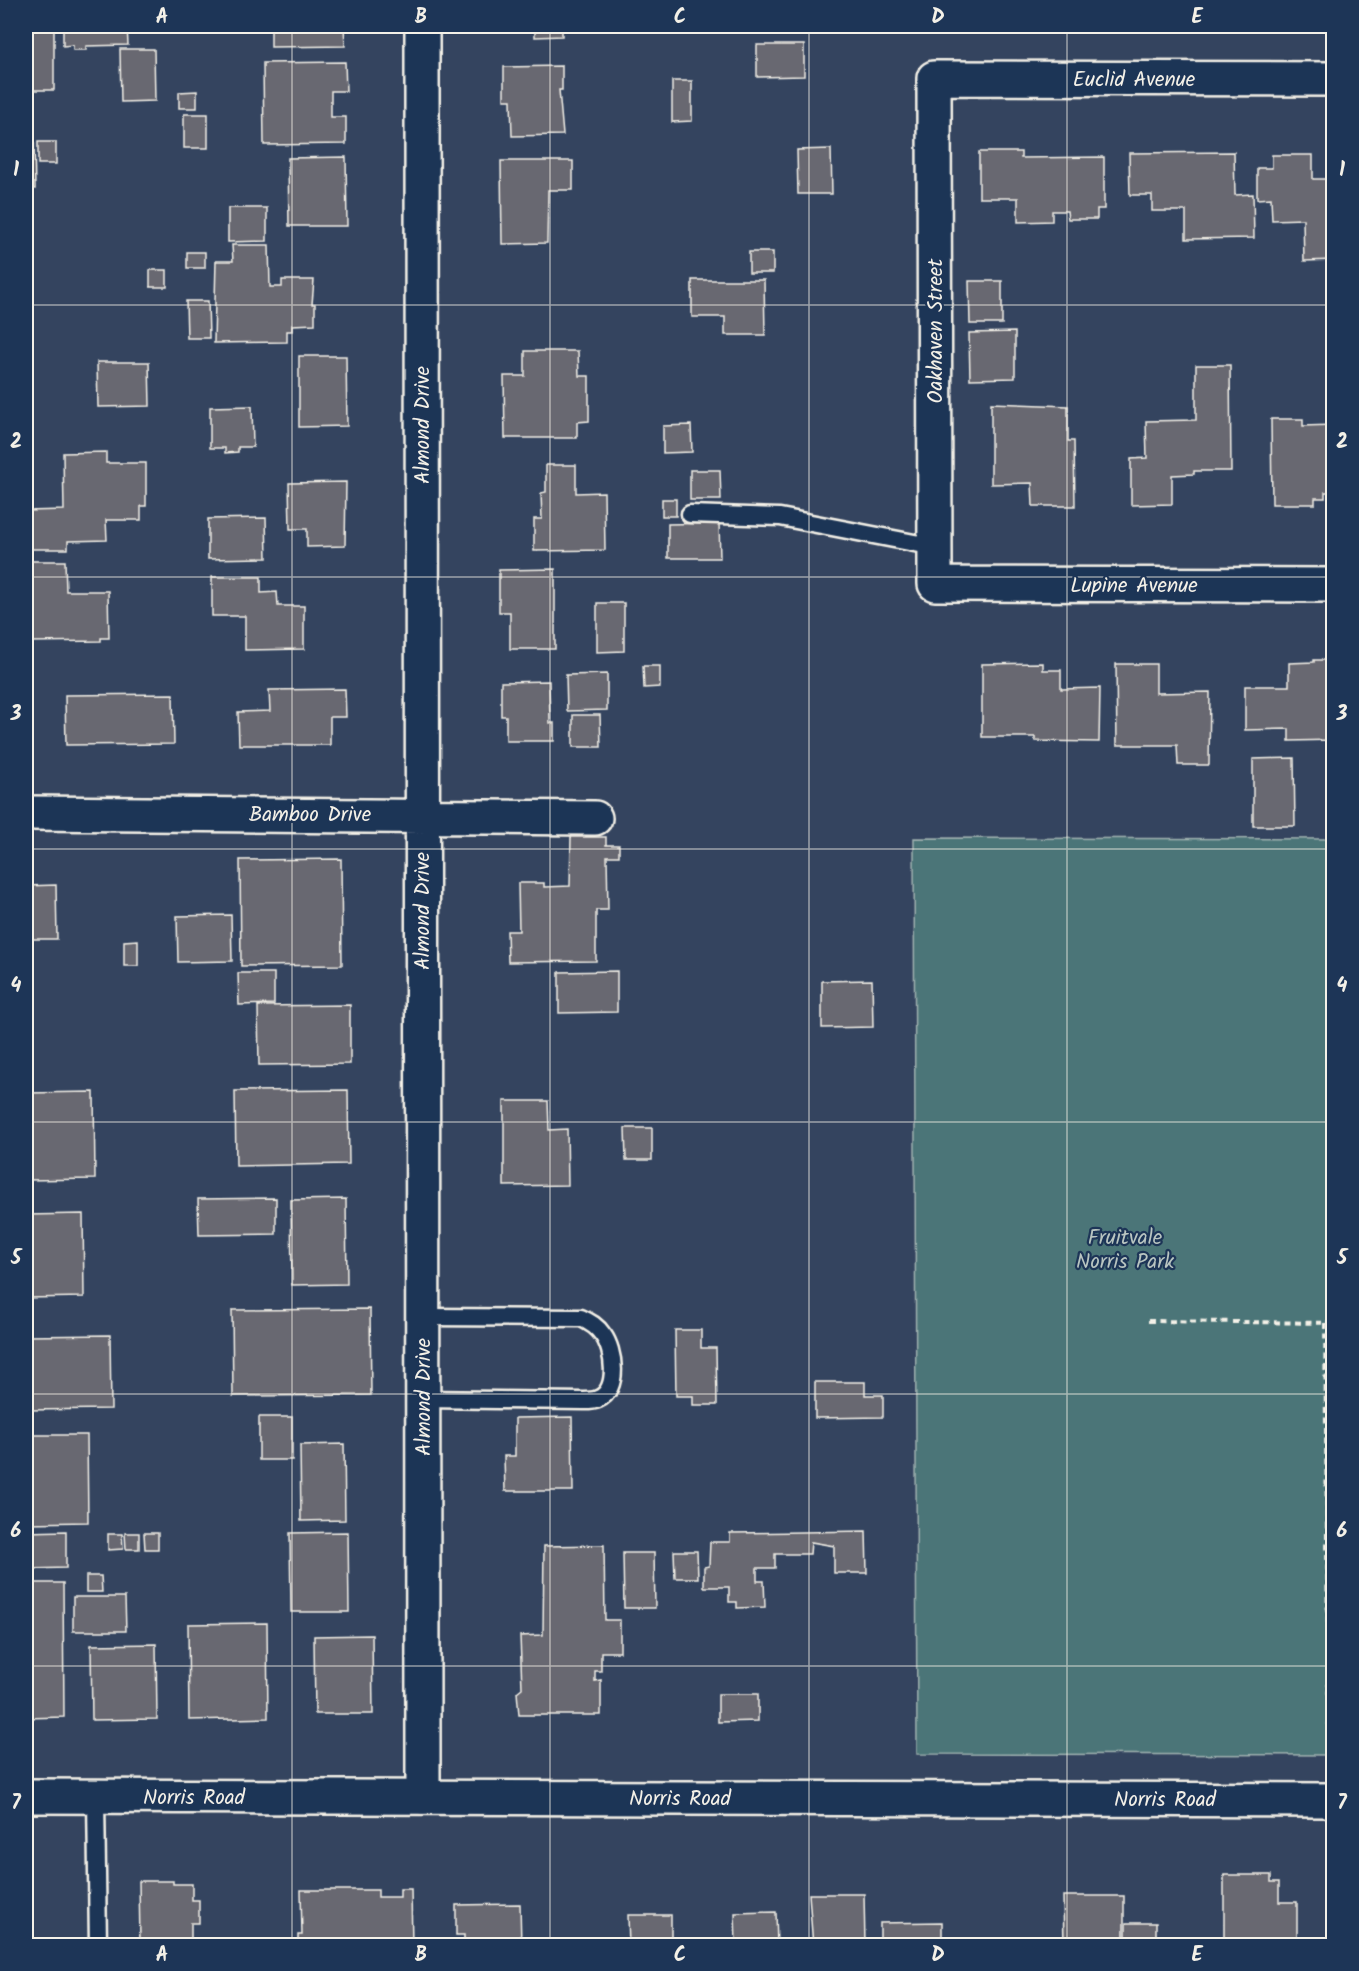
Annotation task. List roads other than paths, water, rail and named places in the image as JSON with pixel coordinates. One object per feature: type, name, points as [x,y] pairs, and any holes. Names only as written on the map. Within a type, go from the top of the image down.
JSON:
[{"type":"street","name":"Almond Drive","points":[[422,26],[423,1797]]},
{"type":"street","name":"Euclid Avenue","points":[[934,78],[1334,79]]},
{"type":"street","name":"Oakhaven Street","points":[[934,78],[935,584]]},
{"type":"street","name":"Lupine Avenue","points":[[935,584],[1334,585]]},
{"type":"street","name":"Bamboo Drive","points":[[26,813],[422,814],[595,818]]},
{"type":"street","name":"Norris Road","points":[[26,1796],[1334,1800]]},
{"type":"lane","points":[[690,514],[780,517],[935,547]]},
{"type":"lane","points":[[423,1317],[581,1318],[594,1324],[605,1337],[613,1375],[610,1388],[600,1399],[584,1401],[423,1399]]},
{"type":"lane","points":[[96,1797],[98,1946]]},
{"type":"park label","name":"Fruitvale Norris Park","points":[[1125,1249]]}]
